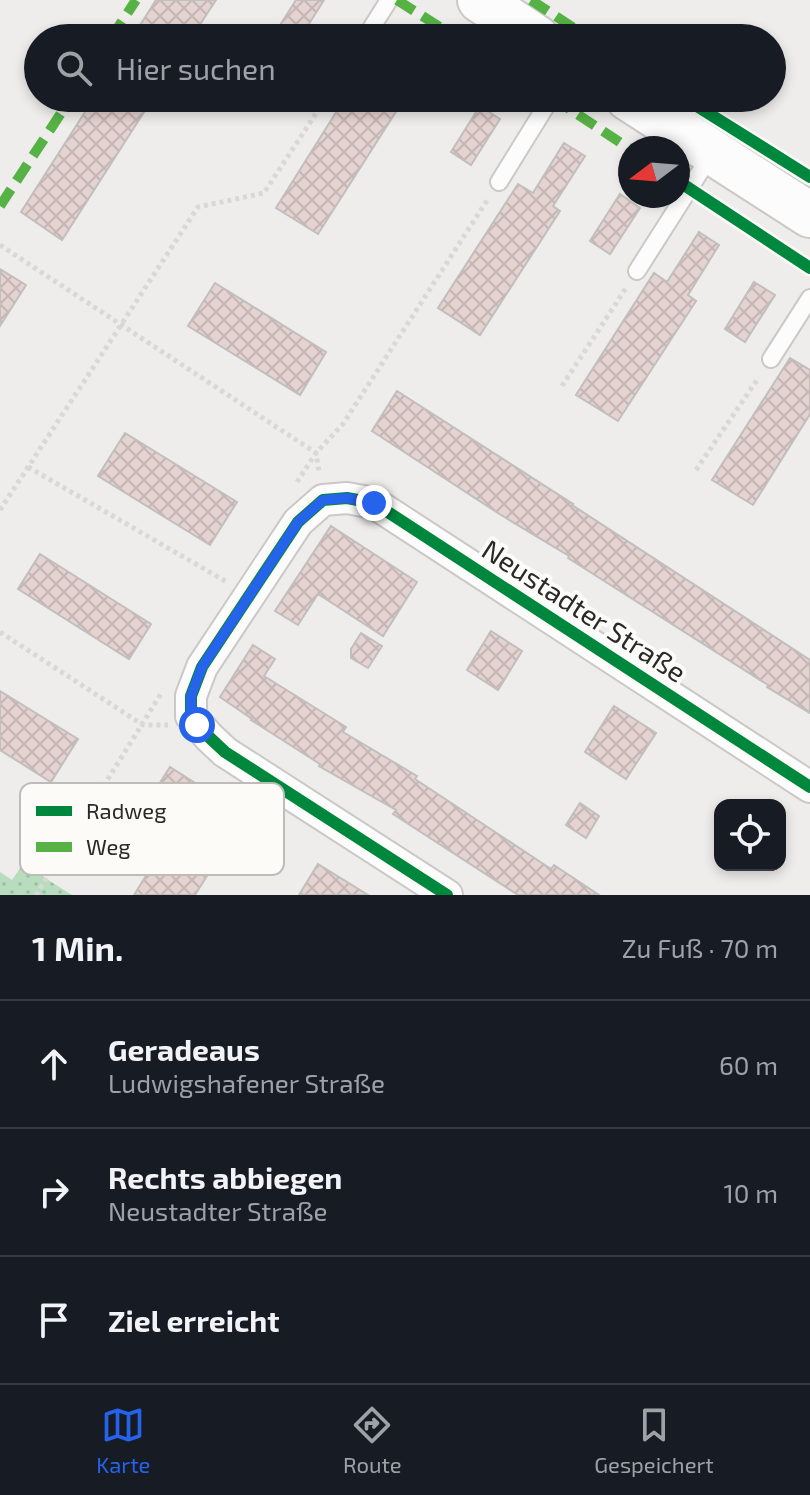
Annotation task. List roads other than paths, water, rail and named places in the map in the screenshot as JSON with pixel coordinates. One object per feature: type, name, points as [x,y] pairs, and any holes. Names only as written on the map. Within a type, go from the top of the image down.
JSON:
[{"type":"street","points":[[487,2],[518,24]]},
{"type":"street","points":[[650,112],[810,215]]},
{"type":"street","name":"Neustadter Straße","points":[[273,783],[225,752],[209,737],[191,716],[191,696],[202,667],[298,522],[323,500],[347,498],[374,503],[810,787]]},
{"type":"street","name":"Neustadter Straße","points":[[284,790],[447,895]]},
{"type":"lane","points":[[374,24],[389,0]]},
{"type":"lane","points":[[499,182],[542,112]]},
{"type":"lane","points":[[637,271],[713,152]]},
{"type":"lane","points":[[771,359],[810,298]]}]
